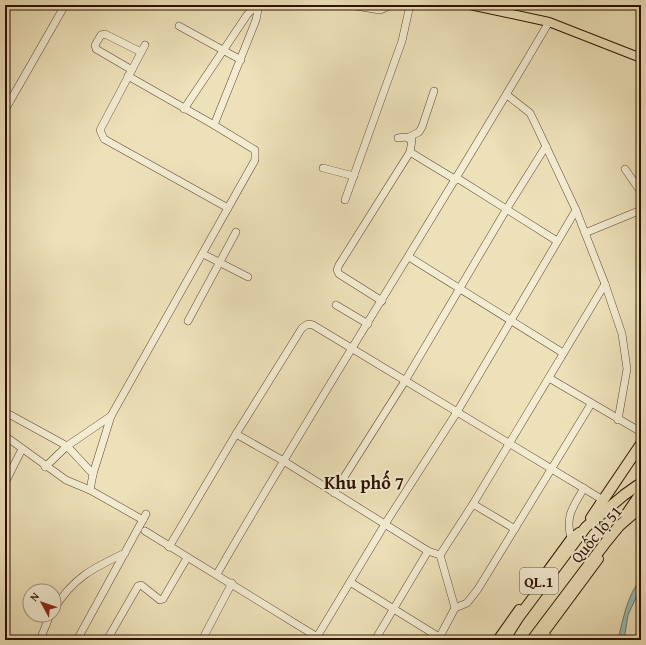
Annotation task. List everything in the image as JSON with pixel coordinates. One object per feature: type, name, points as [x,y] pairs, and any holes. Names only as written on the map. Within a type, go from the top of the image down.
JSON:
[{"type":"highway","name":"QL.1","points":[[586,527],[615,481],[641,444]]},
{"type":"highway","points":[[615,481],[629,491],[640,502]]},
{"type":"highway","name":"Quốc lộ 51","points":[[504,640],[518,618],[586,527],[629,491],[641,483]]},
{"type":"highway","name":"QL.1","points":[[614,539],[619,526],[640,502]]},
{"type":"highway","name":"Quốc lộ 51","points":[[532,640],[619,526]]},
{"type":"main road","points":[[470,5],[549,22],[641,58]]},
{"type":"main road","name":"Quốc lộ 51","points":[[541,637],[640,502]]},
{"type":"main road","name":"Quốc lộ 51","points":[[497,640],[571,538],[586,527]]},
{"type":"street","points":[[5,110],[65,5]]},
{"type":"street","points":[[184,108],[247,15],[256,5]]},
{"type":"street","points":[[214,125],[256,20],[259,5]]},
{"type":"street","points":[[349,5],[380,10],[391,5]]},
{"type":"street","points":[[345,200],[402,41],[410,5]]},
{"type":"street","points":[[217,574],[282,460],[409,257],[507,95],[549,22]]},
{"type":"street","points":[[179,26],[241,60]]},
{"type":"street","points":[[90,490],[93,474],[111,416],[203,254],[257,155],[255,150],[184,108],[130,73],[96,49],[95,45],[101,35],[105,34],[141,52]]},
{"type":"street","points":[[145,45],[100,130],[104,139],[228,208]]},
{"type":"street","points":[[398,138],[409,138],[419,132],[434,91]]},
{"type":"street","points":[[507,95],[530,113],[576,210],[606,284],[622,334],[627,369],[618,420]]},
{"type":"street","points":[[382,301],[339,274],[337,270],[410,152],[412,140],[409,138]]},
{"type":"street","points":[[334,493],[405,381],[506,210],[546,146]]},
{"type":"street","points":[[410,152],[557,241]]},
{"type":"street","points":[[323,168],[354,176]]},
{"type":"street","points":[[625,169],[641,192]]},
{"type":"street","points":[[145,531],[168,547],[232,583],[318,639],[384,524],[457,412],[576,210]]},
{"type":"street","points":[[585,233],[641,210]]},
{"type":"street","points":[[188,321],[236,232]]},
{"type":"street","points":[[203,254],[248,277]]},
{"type":"street","points":[[409,257],[563,353]]},
{"type":"street","points":[[455,608],[440,555],[473,504],[606,284]]},
{"type":"street","points":[[336,305],[368,324]]},
{"type":"street","points":[[168,547],[302,328],[308,324],[313,325],[352,350],[603,500]]},
{"type":"street","points":[[549,378],[618,420],[641,432]]},
{"type":"street","points":[[350,582],[394,608],[439,638],[455,608],[467,603],[478,589],[591,404]]},
{"type":"street","points":[[5,412],[67,446],[93,474]]},
{"type":"street","points":[[45,466],[67,446],[111,416]]},
{"type":"street","points":[[236,434],[282,460],[428,551],[440,555]]},
{"type":"street","points":[[5,436],[66,480],[145,517],[77,640]]},
{"type":"street","points":[[5,483],[22,449]]},
{"type":"street","points":[[571,538],[568,523],[569,516],[584,488]]},
{"type":"street","points":[[473,504],[515,529]]},
{"type":"street","points":[[374,640],[428,551]]},
{"type":"street","points":[[62,595],[76,580],[94,568],[125,553]]},
{"type":"street","points":[[107,640],[138,586],[141,585],[160,600],[163,599],[187,558]]},
{"type":"street","points":[[202,640],[232,583]]},
{"type":"street","points":[[40,640],[47,623]]},
{"type":"street","points":[[541,637],[552,640]]},
{"type":"water","points":[[641,579],[641,587],[628,615],[624,640],[618,640],[632,592]]},
{"type":"district","name":"Khu phố 7","points":[[364,482]]}]
